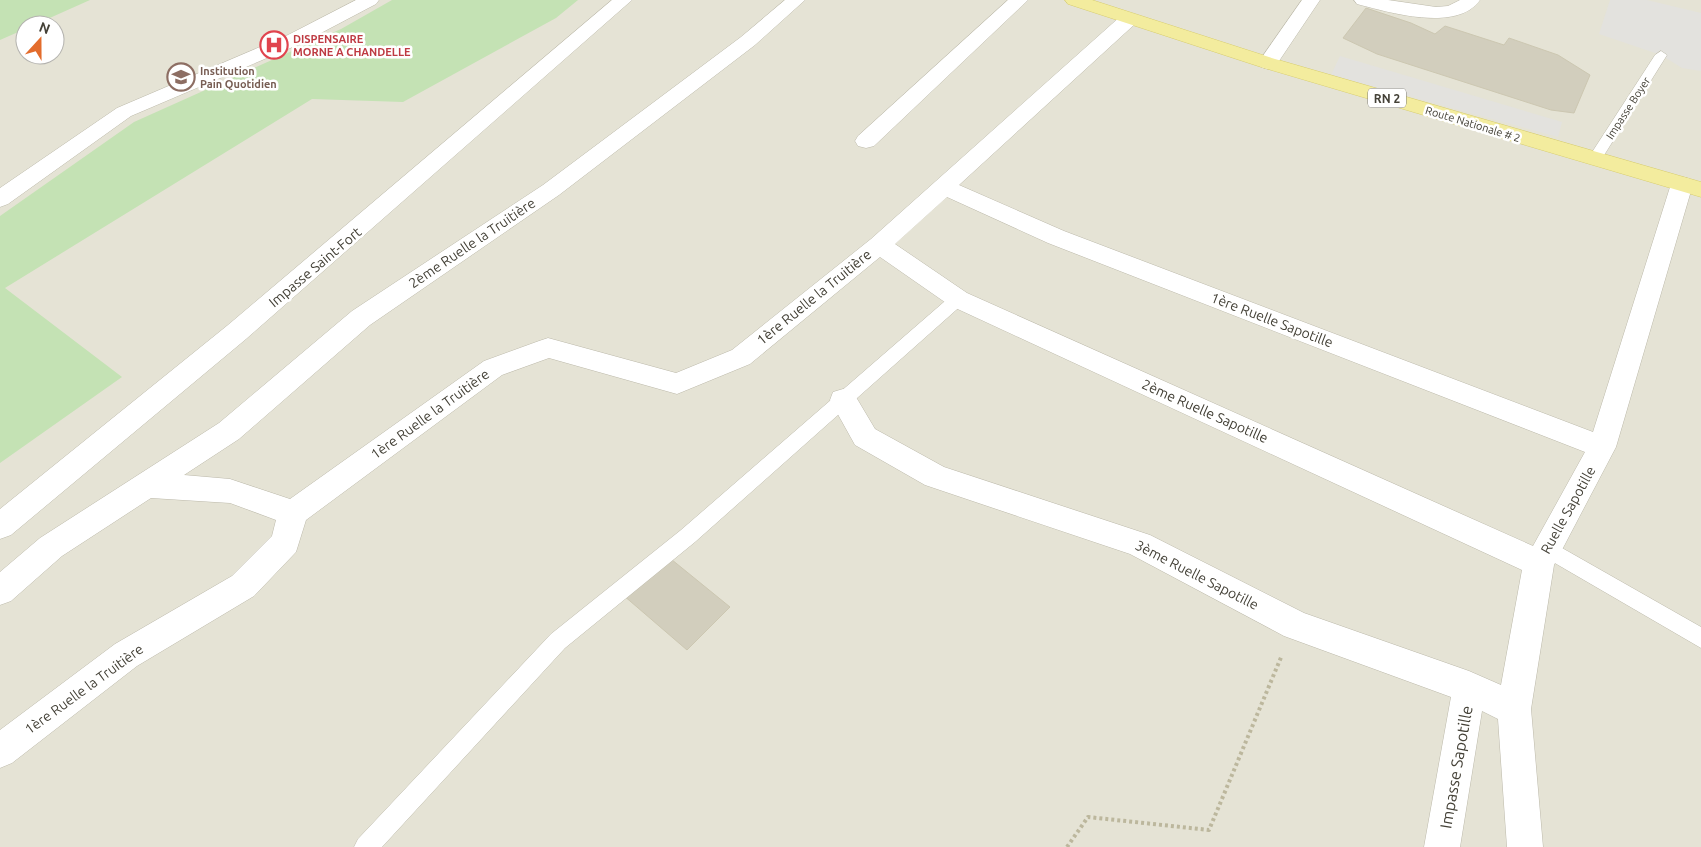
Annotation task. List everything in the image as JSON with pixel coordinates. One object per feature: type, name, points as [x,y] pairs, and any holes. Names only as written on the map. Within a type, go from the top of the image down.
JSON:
[{"type":"main road","name":"Route Nationale # 2","points":[[1074,0],[1129,20],[1268,63],[1691,187]]},
{"type":"street","points":[[0,199],[124,112],[295,39],[370,0]]},
{"type":"street","name":"Impasse Saint-Fort","points":[[0,526],[122,429],[323,261],[623,0]]},
{"type":"street","name":"2ème Ruelle la Truitière","points":[[0,591],[51,547],[229,430],[361,318],[551,190],[748,41],[796,0]]},
{"type":"street","points":[[866,141],[885,126],[1019,0]]},
{"type":"street","points":[[1268,63],[1311,0]]},
{"type":"street","points":[[1363,0],[1430,12],[1444,12],[1467,6],[1471,0]]},
{"type":"street","name":"1ère Ruelle la Truitière","points":[[0,751],[126,655],[243,586],[285,543],[294,513],[493,368],[548,348],[677,384],[741,357],[879,245],[1129,20]]},
{"type":"street","name":"1ère Ruelle Sapotille","points":[[945,186],[1056,237],[1602,447]]},
{"type":"street","name":"Ruelle Sapotille","points":[[1525,847],[1514,709],[1544,556],[1602,447],[1691,187]]},
{"type":"street","name":"2ème Ruelle Sapotille","points":[[879,245],[958,299],[1544,556]]},
{"type":"street","name":"3ème Ruelle Sapotille","points":[[843,400],[865,437],[935,476],[1138,544],[1295,625],[1469,687],[1514,709]]},
{"type":"street","points":[[147,485],[230,492],[294,513]]},
{"type":"street","name":"Impasse Sapotille","points":[[1442,847],[1469,687]]},
{"type":"lane","name":"Impasse Boyer","points":[[1594,160],[1661,55]]},
{"type":"lane","points":[[366,847],[558,641],[688,536],[958,299]]},
{"type":"lane","points":[[1544,556],[1701,638]]},
{"type":"path","points":[[1067,847],[1088,818],[1209,830],[1295,625]]},
{"type":"shaded area","points":[[0,0],[1701,0],[1701,847],[0,847]]},
{"type":"shaded area","points":[[1610,0],[1647,0],[1701,13],[1701,71],[1682,68],[1661,55],[1599,34]]},
{"type":"shaded area","points":[[1340,56],[1562,122],[1558,137],[1331,75]]},
{"type":"green space","points":[[0,0],[90,0],[56,15],[15,15],[15,33],[0,40]]},
{"type":"green space","points":[[392,0],[578,0],[556,18],[403,102],[312,99],[5,288],[122,377],[0,463],[0,216],[134,122],[341,29]]},
{"type":"building","points":[[1366,8],[1411,23],[1435,34],[1445,26],[1504,45],[1509,38],[1558,55],[1590,75],[1574,113],[1551,110],[1377,54],[1343,38]]},
{"type":"building","points":[[666,555],[730,607],[687,650],[623,595]]},
{"type":"place","name":"DISPENSAIRE MORNE A CHANDELLE","points":[[274,45]]},
{"type":"place","name":"Institution Pain Quotidien","points":[[181,77]]}]
